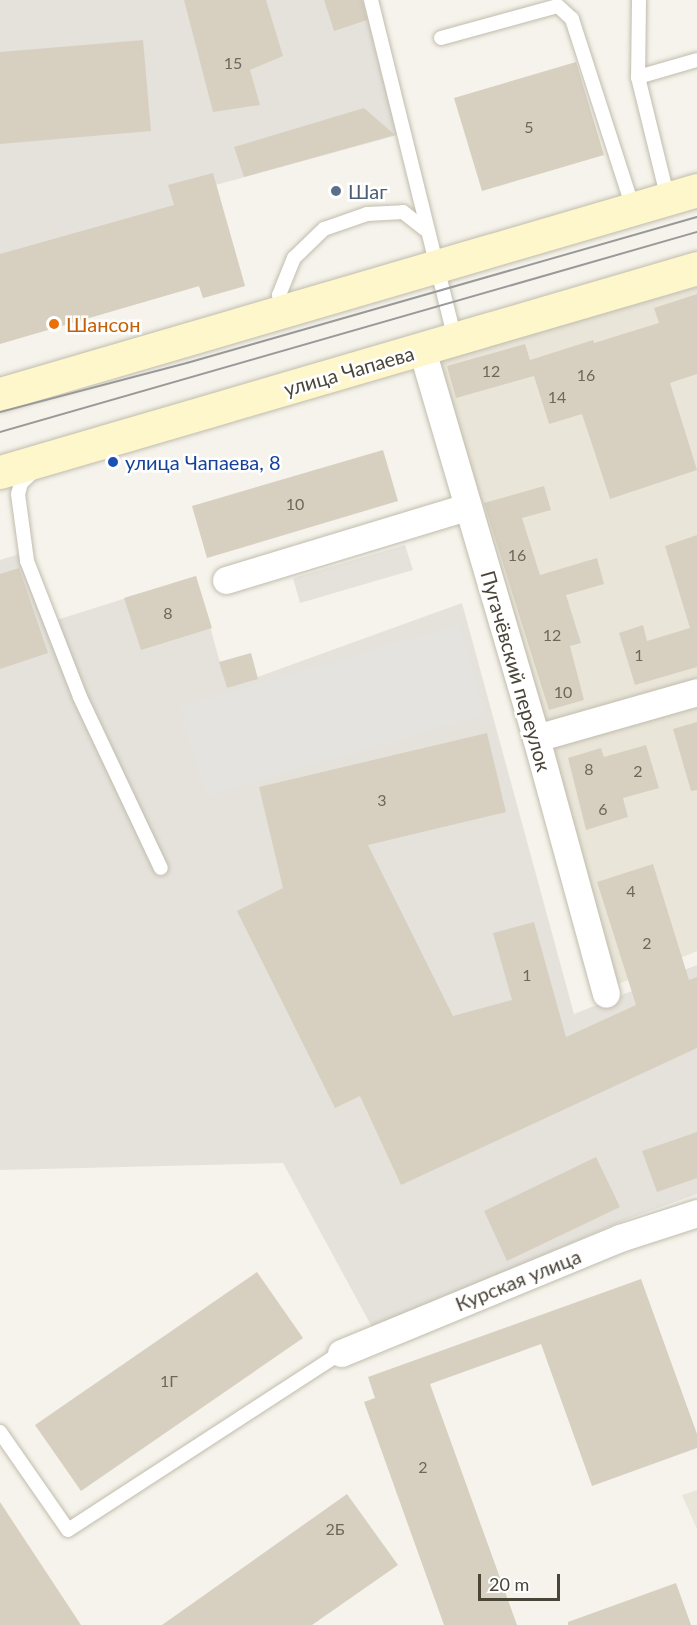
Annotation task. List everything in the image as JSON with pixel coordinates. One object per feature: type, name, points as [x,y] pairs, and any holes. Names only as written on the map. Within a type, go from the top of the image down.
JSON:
[{"type":"main road","points":[[0,394],[436,264],[682,195]]},
{"type":"main road","name":"улица Чапаева","points":[[0,472],[697,268]]},
{"type":"street","name":"Пугачёвский переулок","points":[[422,350],[536,738],[606,994]]},
{"type":"street","points":[[226,580],[467,507]]},
{"type":"street","points":[[536,738],[697,692]]},
{"type":"street","name":"Курская улица","points":[[341,1353],[620,1239],[697,1213]]},
{"type":"lane","points":[[371,0],[426,231],[455,339]]},
{"type":"lane","points":[[639,0],[638,77],[682,195]]},
{"type":"lane","points":[[441,38],[558,6],[572,19],[633,208]]},
{"type":"lane","points":[[638,77],[697,60]]},
{"type":"lane","points":[[284,311],[279,295],[294,258],[324,229],[367,214],[404,212],[413,216],[426,231]]},
{"type":"lane","points":[[44,460],[21,483],[18,494],[27,561],[80,697],[161,868]]},
{"type":"lane","points":[[0,1432],[68,1530],[341,1353]]},
{"type":"shaded area","points":[[0,0],[364,0],[398,135],[216,185],[245,286],[203,298],[199,286],[0,343]]},
{"type":"shaded area","points":[[697,287],[697,951],[616,985],[439,360]]},
{"type":"shaded area","points":[[405,545],[413,570],[300,603],[293,578]]},
{"type":"shaded area","points":[[26,552],[47,623],[196,576],[227,688],[462,603],[574,1014],[697,965],[697,1194],[625,1220],[373,1329],[283,1163],[0,1170],[0,560]]},
{"type":"shaded area","points":[[459,625],[485,714],[207,796],[180,707]]},
{"type":"shaded area","points":[[697,1490],[697,1529],[682,1495]]},
{"type":"building","points":[[184,0],[266,0],[283,56],[250,70],[260,105],[213,112]]},
{"type":"building","points":[[324,0],[362,0],[367,20],[334,31]]},
{"type":"building","points":[[143,40],[151,131],[0,144],[0,52]]},
{"type":"building","points":[[576,62],[604,155],[482,191],[454,98]]},
{"type":"building","points":[[364,108],[395,135],[244,177],[234,147]]},
{"type":"building","points":[[213,173],[245,286],[203,298],[199,286],[0,344],[0,254],[174,205],[168,185]]},
{"type":"building","points":[[697,294],[697,374],[670,383],[697,470],[610,499],[582,414],[549,424],[534,376],[456,398],[447,366],[525,344],[530,360],[593,340],[594,343],[659,323],[654,308]]},
{"type":"building","points":[[383,450],[398,501],[207,558],[192,506]]},
{"type":"building","points":[[544,486],[551,510],[522,518],[540,575],[597,558],[604,584],[566,595],[581,643],[570,646],[584,700],[549,710],[484,503]]},
{"type":"building","points":[[697,535],[697,667],[635,685],[619,633],[643,625],[647,641],[690,628],[665,546]]},
{"type":"building","points":[[19,568],[48,653],[0,669],[0,574]]},
{"type":"building","points":[[196,576],[212,628],[141,650],[124,598]]},
{"type":"building","points":[[251,653],[258,679],[227,688],[219,662]]},
{"type":"building","points":[[697,722],[697,790],[691,791],[673,729]]},
{"type":"building","points":[[487,733],[506,812],[368,845],[453,1016],[512,1000],[493,933],[534,922],[566,1037],[636,1005],[597,882],[653,864],[689,980],[697,977],[697,1048],[401,1185],[360,1096],[335,1108],[237,911],[283,888],[259,787]]},
{"type":"building","points":[[646,745],[659,788],[623,798],[628,817],[586,830],[568,758],[601,748],[604,757]]},
{"type":"building","points":[[697,1132],[697,1178],[657,1192],[642,1151]]},
{"type":"building","points":[[596,1157],[620,1207],[507,1261],[484,1211]]},
{"type":"building","points":[[257,1272],[303,1338],[81,1491],[35,1425]]},
{"type":"building","points":[[641,1279],[697,1434],[697,1448],[592,1486],[541,1344],[430,1384],[517,1625],[444,1625],[364,1402],[375,1398],[368,1377]]},
{"type":"building","points":[[347,1494],[398,1565],[312,1625],[162,1625]]},
{"type":"building","points":[[0,1502],[81,1625],[0,1625]]},
{"type":"building","points":[[676,1583],[691,1625],[568,1625],[568,1622]]},
{"type":"tram line","points":[[0,412],[187,363],[697,217]]},
{"type":"tram line","points":[[0,432],[697,232]]},
{"type":"place","name":"Шаг","points":[[336,191]]},
{"type":"place","name":"Шансон","points":[[54,324]]},
{"type":"place","name":"улица Чапаева, 8","points":[[113,462]]}]
